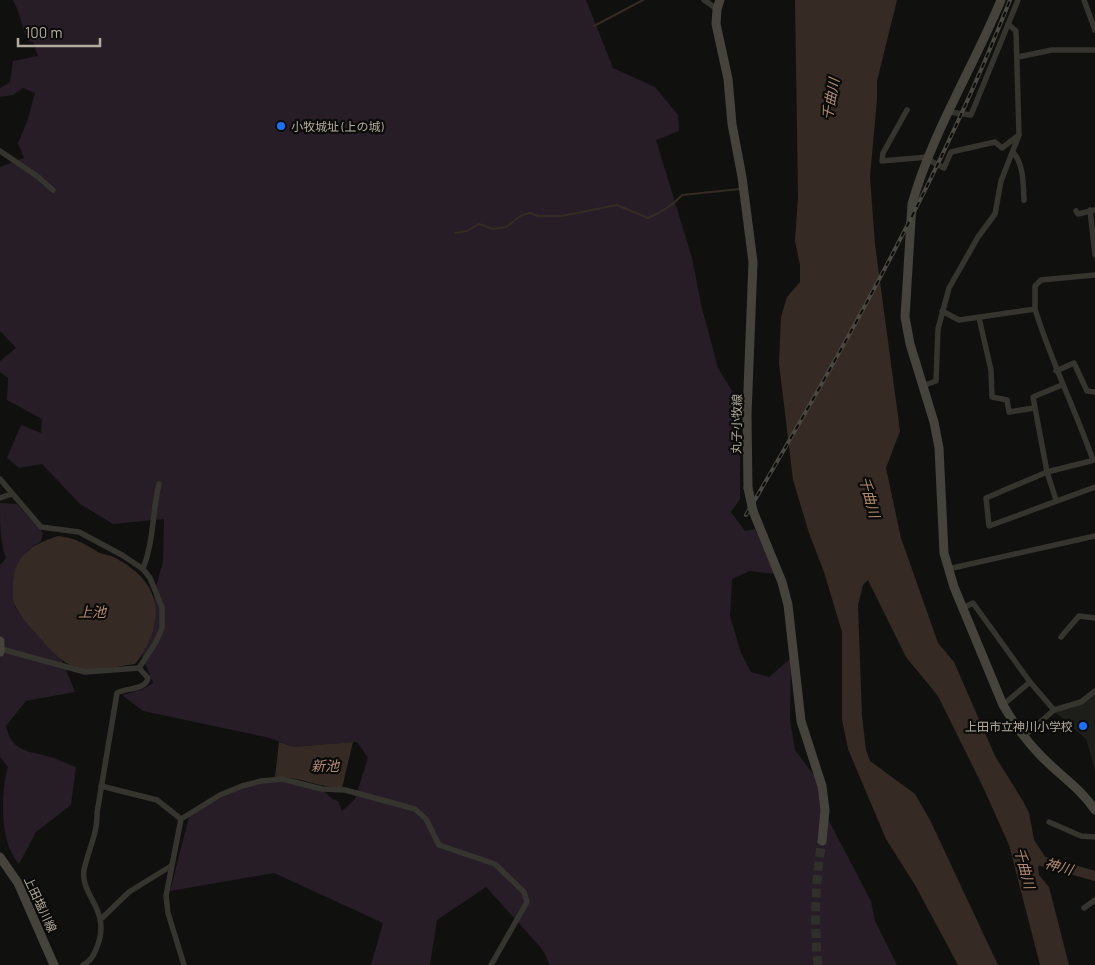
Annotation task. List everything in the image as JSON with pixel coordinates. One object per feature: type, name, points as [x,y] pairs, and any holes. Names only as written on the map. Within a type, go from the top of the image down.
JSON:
[{"type":"street","points":[[704,0],[717,9]]},
{"type":"street","name":"丸子小牧線","points":[[720,0],[716,24],[728,79],[732,124],[742,178],[753,267],[747,416],[748,488],[753,511],[782,582],[788,605],[801,721],[818,768],[822,786],[825,810],[822,841]]},
{"type":"street","points":[[1001,0],[928,158],[912,204],[905,317],[910,344],[939,448],[942,537],[948,569],[963,608],[1003,705],[1024,736],[1043,759],[1084,794],[1095,810]]},
{"type":"street","points":[[949,112],[971,115],[1018,0]]},
{"type":"street","points":[[1084,0],[1095,30]]},
{"type":"street","points":[[922,386],[936,381],[938,329],[949,288],[964,260],[995,214],[1001,181],[1019,135],[1016,31],[1008,24]]},
{"type":"street","points":[[1018,56],[1052,50],[1095,50]]},
{"type":"street","points":[[907,110],[883,153],[882,160],[928,158],[944,168],[951,152],[995,142],[1002,148],[1019,135]]},
{"type":"street","points":[[0,151],[38,176],[53,190]]},
{"type":"street","points":[[1013,152],[1018,158],[1022,175],[1024,200]]},
{"type":"street","points":[[1076,211],[1078,214],[1093,210],[1095,255]]},
{"type":"street","points":[[1095,275],[1041,280],[1035,286],[1035,309],[1048,351],[1094,460],[1047,472],[986,498],[989,526],[1095,487]]},
{"type":"street","points":[[942,311],[959,320],[1035,309]]},
{"type":"street","points":[[979,318],[991,370],[992,397],[1007,400],[1009,412],[1034,408]]},
{"type":"street","points":[[1056,371],[1074,363],[1087,391],[1095,392]]},
{"type":"street","points":[[1056,500],[1047,472],[1033,397],[1062,385]]},
{"type":"street","points":[[0,479],[41,527],[79,532],[143,569],[155,586],[163,617],[159,636],[139,668]]},
{"type":"street","points":[[143,569],[152,539],[153,508],[159,484]]},
{"type":"street","points":[[0,498],[12,494]]},
{"type":"street","points":[[948,569],[1095,536]]},
{"type":"street","points":[[963,608],[973,603],[1030,682],[1054,710]]},
{"type":"street","points":[[1061,637],[1078,616],[1095,618]]},
{"type":"street","points":[[0,647],[84,672],[139,668]]},
{"type":"street","points":[[83,965],[90,960],[99,943],[102,929],[101,919],[84,878],[84,870],[98,825],[101,786],[117,693],[144,685],[147,682],[148,678],[139,668]]},
{"type":"street","points":[[1003,705],[1030,682]]},
{"type":"street","points":[[1024,736],[1054,710],[1081,702],[1095,691]]},
{"type":"street","points":[[184,965],[168,914],[166,896],[182,819],[220,796],[270,779],[282,779],[322,788],[345,790],[415,809],[426,819],[439,845],[494,864],[524,892],[528,902],[491,965]]},
{"type":"street","points":[[101,786],[157,800],[182,819]]},
{"type":"street","points":[[1049,822],[1081,836],[1095,836]]},
{"type":"street","name":"上田塩川線","points":[[0,857],[18,883],[54,965]]},
{"type":"street","points":[[101,919],[130,892],[171,866]]},
{"type":"street","points":[[1084,908],[1095,900]]},
{"type":"shaded area","points":[[13,0],[586,0],[613,68],[655,87],[678,115],[679,131],[656,140],[692,258],[701,304],[718,368],[734,394],[740,436],[740,499],[731,512],[745,531],[755,529],[775,574],[750,571],[732,579],[730,616],[741,653],[751,672],[769,677],[791,658],[790,720],[795,750],[819,782],[828,819],[871,901],[875,921],[897,965],[550,965],[542,949],[486,887],[437,920],[430,965],[371,965],[383,923],[274,873],[170,891],[189,817],[221,798],[245,787],[281,781],[322,790],[338,801],[342,811],[355,799],[368,758],[357,742],[294,747],[266,737],[143,711],[122,695],[143,689],[153,683],[142,656],[155,622],[154,593],[163,562],[164,519],[113,524],[80,504],[42,464],[19,468],[7,458],[21,425],[41,433],[42,419],[7,400],[8,378],[0,372],[0,361],[16,348],[0,331],[0,167],[24,158],[18,143],[27,122],[35,93],[23,88],[13,95],[0,97],[0,88],[10,82],[13,61],[38,56],[33,42],[28,41]]},
{"type":"shaded area","points":[[0,503],[17,504],[43,533],[41,541],[27,551],[15,607],[29,626],[62,660],[75,692],[26,701],[6,726],[13,742],[18,747],[76,767],[71,805],[36,832],[19,864],[8,844],[3,818],[5,778],[8,767],[0,757],[0,565],[6,558],[1,538]]},
{"type":"shaded area","name":"上田市立神川小学校","points":[[1095,693],[1095,770],[1086,739],[1055,712]]},
{"type":"water","name":"千曲川","points":[[795,0],[897,0],[877,81],[870,177],[875,244],[900,431],[886,468],[901,538],[938,643],[954,662],[995,756],[1029,813],[1034,840],[1046,858],[1038,867],[1039,875],[1049,887],[1069,965],[1040,965],[1009,845],[938,696],[906,657],[868,580],[863,585],[858,605],[862,716],[866,750],[870,761],[915,794],[930,820],[998,965],[958,965],[915,885],[886,839],[848,749],[842,719],[842,632],[793,480],[779,363],[781,317],[787,297],[800,282],[800,265],[795,241],[798,196]]},
{"type":"water","name":"上池","points":[[58,536],[76,540],[100,553],[122,561],[140,575],[147,584],[152,593],[156,615],[149,642],[135,664],[95,669],[74,667],[51,650],[26,623],[18,611],[13,594],[14,575],[17,566],[33,547]]},
{"type":"water","name":"新池","points":[[279,742],[294,747],[353,742],[342,788],[292,778],[275,777]]},
{"type":"waterway","points":[[594,26],[643,0]]},
{"type":"waterway","points":[[455,233],[467,231],[479,224],[493,229],[506,227],[522,215],[530,213],[538,216],[562,216],[617,205],[648,218],[675,202],[682,195],[740,189]]},
{"type":"waterway","name":"神川","points":[[1031,858],[1095,876]]},
{"type":"tunnel","points":[[818,965],[816,903],[822,841]]},
{"type":"railway","points":[[746,515],[854,326],[921,198],[953,133],[1010,0]]},
{"type":"place","name":"小牧城址 (上の城)","points":[[281,126]]},
{"type":"place","name":"上田市立神川小学校","points":[[1083,726]]}]
